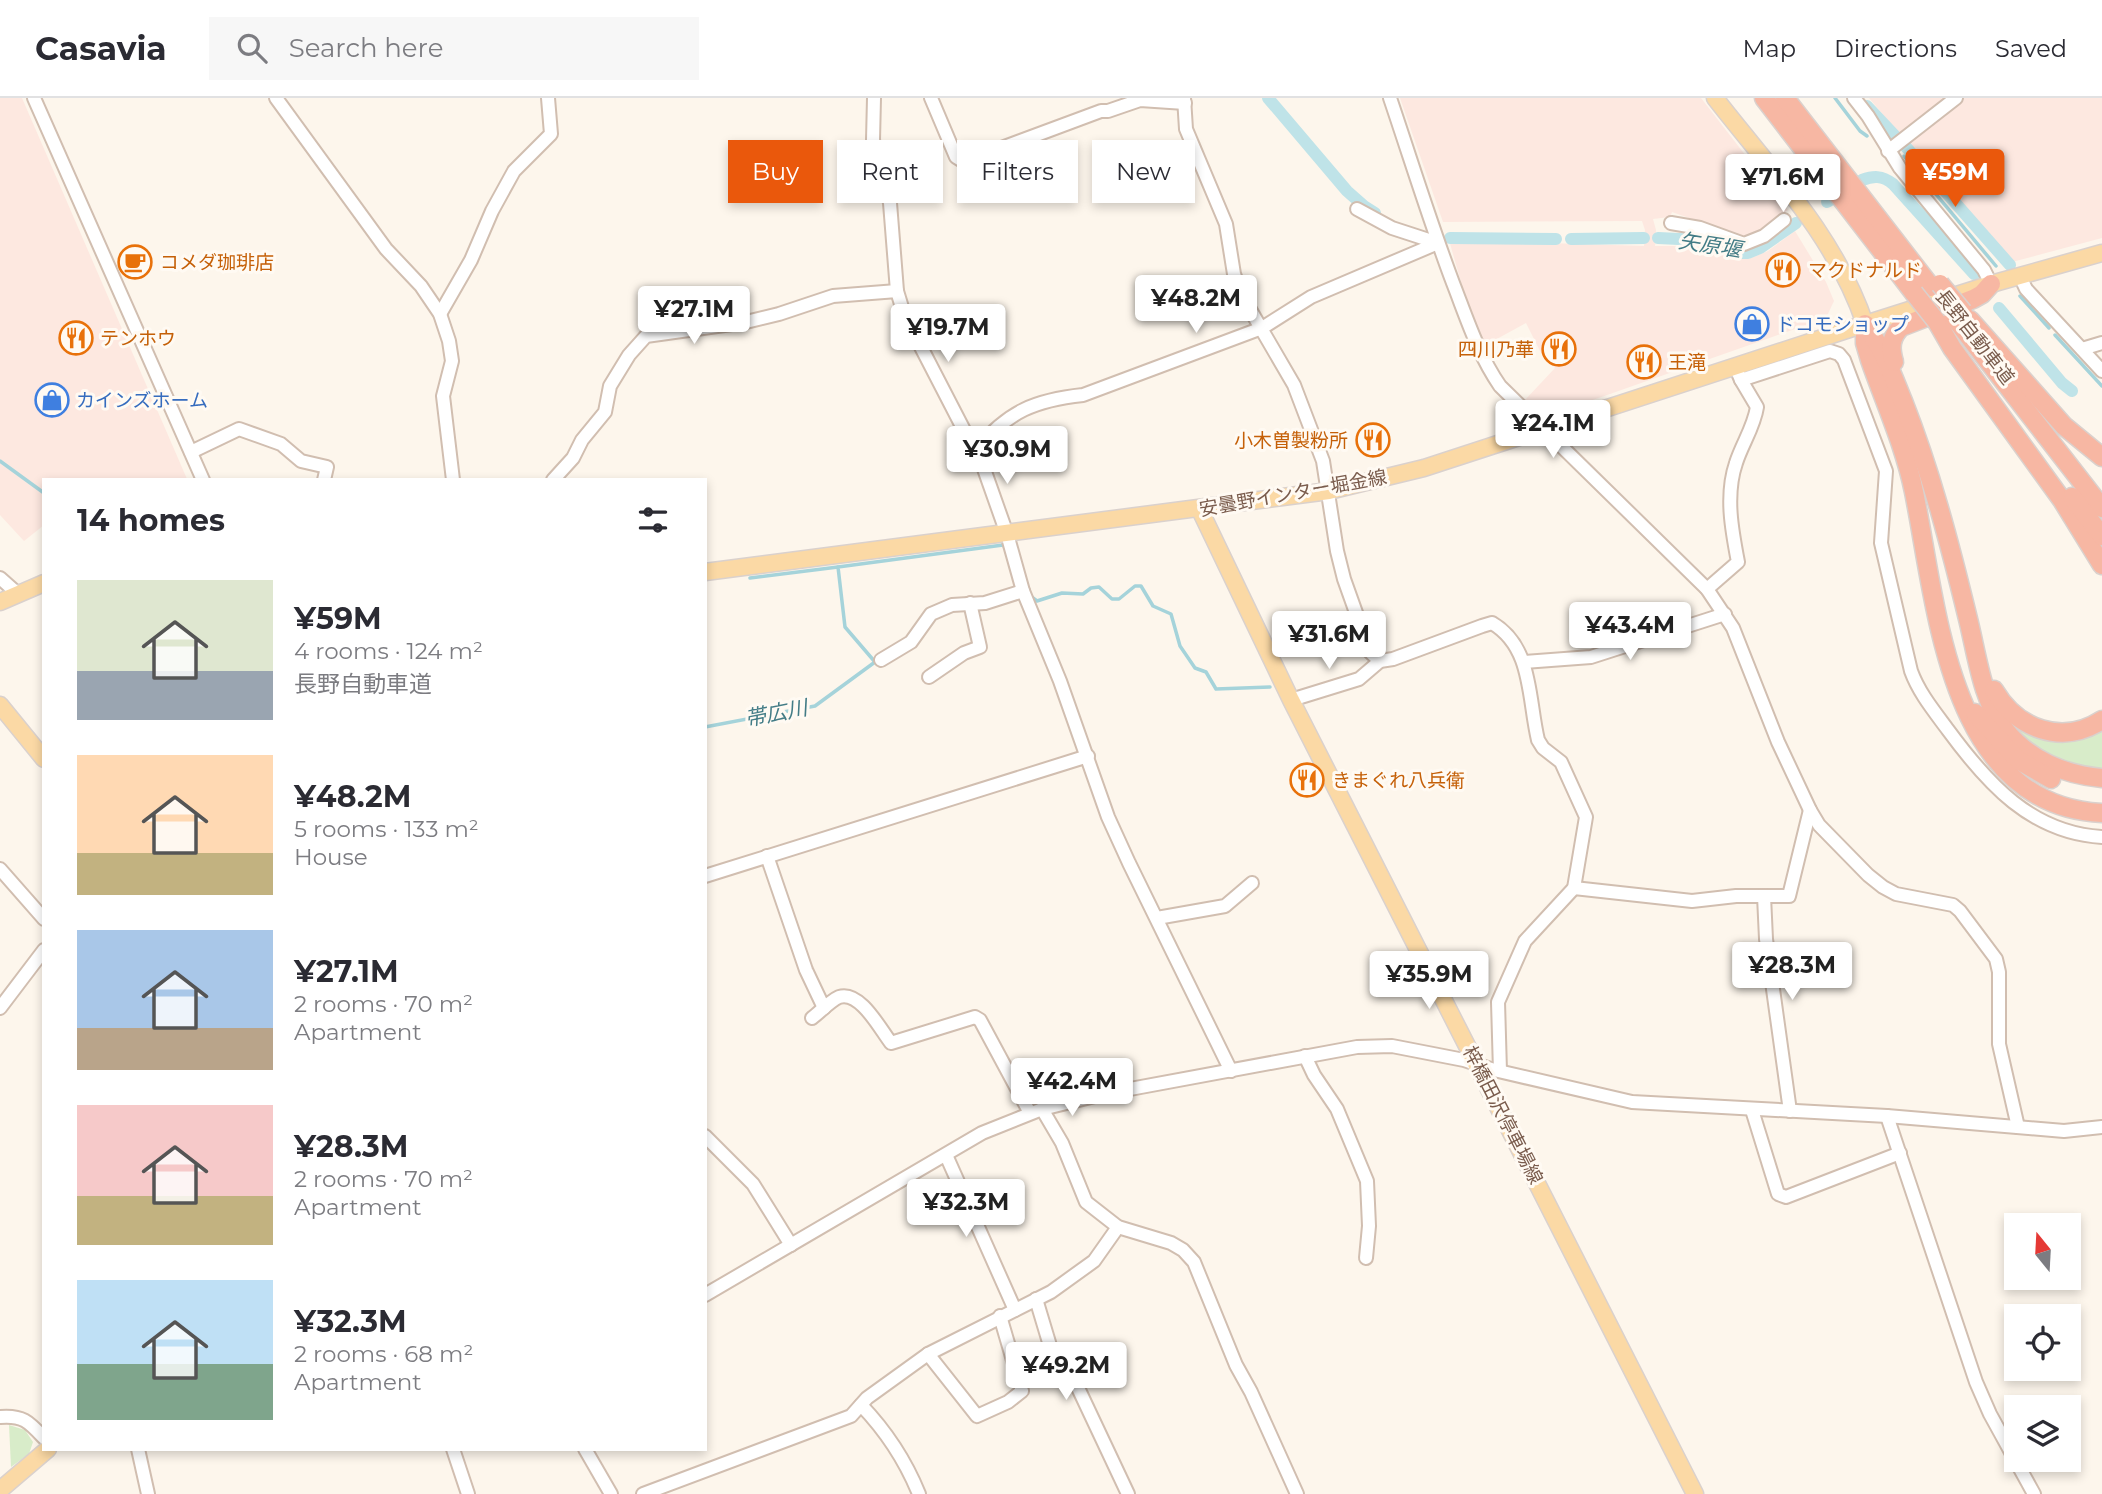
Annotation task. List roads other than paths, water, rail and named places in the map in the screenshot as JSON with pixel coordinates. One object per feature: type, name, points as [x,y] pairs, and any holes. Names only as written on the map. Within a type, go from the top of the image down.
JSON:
[{"type":"highway","name":"長野自動車道","points":[[1764,98],[1928,288],[2102,508]]},
{"type":"highway","points":[[1785,98],[1875,216],[1915,255],[1928,288],[1951,317],[2064,426],[2102,457]]},
{"type":"highway","points":[[1991,284],[1973,299],[1910,323],[1894,333],[1891,350],[1951,548],[1986,689],[1998,718],[2017,743],[2044,762],[2086,777],[2102,778]]},
{"type":"highway","points":[[1951,317],[1952,348],[2062,500],[2102,565]]},
{"type":"highway","name":"長野自動車道","points":[[1951,317],[2102,536]]},
{"type":"highway","points":[[1864,324],[1884,354],[1912,423]]},
{"type":"highway","points":[[1864,324],[1870,360],[1911,481],[1924,558],[1954,678],[1982,741],[2007,772],[2035,794],[2074,808],[2102,813]]},
{"type":"highway","points":[[1976,652],[2006,707],[2028,725],[2040,730],[2064,733],[2086,729],[2102,720]]},
{"type":"highway","points":[[1954,678],[1976,714],[2018,760],[2039,774],[2058,782],[2102,790]]},
{"type":"main road","points":[[1715,98],[1815,225],[1854,293],[1864,324]]},
{"type":"main road","name":"安曇野インター堀金線","points":[[707,572],[1200,510],[1329,491],[1424,468],[1543,429],[1738,373],[1864,324],[2102,253]]},
{"type":"main road","name":"梓橋田沢停車場線","points":[[1200,510],[1291,700],[1695,1494]]},
{"type":"main road","points":[[0,602],[42,584]]},
{"type":"main road","points":[[0,705],[42,757]]},
{"type":"main road","points":[[0,1490],[46,1451]]},
{"type":"street","points":[[34,98],[202,478]]},
{"type":"street","points":[[276,98],[386,249],[421,285],[440,314],[452,361],[443,397],[453,478]]},
{"type":"street","points":[[440,314],[471,260],[492,211],[514,170],[551,134],[548,98]]},
{"type":"street","points":[[874,98],[873,140],[890,203],[897,291],[904,314],[967,436],[977,449],[1007,534],[1023,591],[1088,756],[1108,817],[1231,1071]]},
{"type":"street","points":[[931,98],[956,157],[964,162],[1101,111],[1140,100],[1184,100],[1186,129],[1226,224],[1234,274],[1245,302],[1294,385],[1323,461],[1336,551],[1370,652],[1380,661]]},
{"type":"street","points":[[1094,98],[1101,111]]},
{"type":"street","points":[[1390,98],[1438,243],[1484,362],[1500,386],[1707,589],[1725,614],[1744,655],[1777,742],[1819,825],[1868,876],[1895,894],[1953,905],[1996,959],[1999,972],[1999,1044],[2018,1127]]},
{"type":"street","points":[[1854,98],[1888,151],[1984,270],[1991,284]]},
{"type":"street","points":[[1888,151],[1956,98]]},
{"type":"street","points":[[1357,209],[1392,228],[1438,243]]},
{"type":"street","points":[[1671,223],[1700,228],[1744,244],[1763,236],[1784,220]]},
{"type":"street","points":[[977,449],[992,429],[1017,411],[1058,398],[1083,395],[1262,328],[1311,297],[1438,243]]},
{"type":"street","points":[[2020,276],[2026,289],[2102,371]]},
{"type":"street","points":[[555,478],[573,458],[582,440],[605,412],[610,386],[637,344],[646,336],[746,322],[833,296],[897,291]]},
{"type":"street","points":[[2082,349],[2102,343]]},
{"type":"street","points":[[1707,589],[1738,562],[1731,525],[1731,482],[1735,463],[1757,407],[1738,373],[1830,351],[1839,354],[1844,360],[1886,471],[1881,543],[1911,671],[1919,688],[1963,750],[2001,794],[2053,825],[2079,835],[2102,837]]},
{"type":"street","points":[[191,452],[239,429],[281,444],[301,461],[327,467],[324,478]]},
{"type":"street","points":[[0,578],[18,594]]},
{"type":"street","points":[[881,660],[911,642],[931,614],[951,605],[985,603],[1023,591]]},
{"type":"street","points":[[929,677],[964,653],[980,647],[970,603]]},
{"type":"street","points":[[1524,662],[1591,657],[1725,614]]},
{"type":"street","points":[[1291,700],[1359,679],[1380,661],[1393,659],[1492,623],[1502,629],[1517,647],[1524,662],[1538,740],[1543,748],[1561,762],[1586,817],[1574,888],[1525,941],[1498,1002],[1500,1071]]},
{"type":"street","points":[[707,875],[1088,756]]},
{"type":"street","points":[[1574,888],[1692,901],[1736,896],[1789,896],[1810,810]]},
{"type":"street","points":[[767,856],[806,970],[824,1008]]},
{"type":"street","points":[[0,869],[42,917]]},
{"type":"street","points":[[1157,918],[1225,906],[1252,883]]},
{"type":"street","points":[[1764,896],[1766,939],[1790,1111]]},
{"type":"street","points":[[2,1002],[42,952]]},
{"type":"street","points":[[812,1018],[839,997],[860,1001],[891,1043],[975,1017],[980,1020],[1036,1111],[1062,1143],[1086,1202],[1118,1227],[1171,1242],[1194,1262],[1236,1366],[1251,1392],[1297,1494]]},
{"type":"street","points":[[707,1294],[982,1133],[1036,1111],[1103,1094],[1357,1047],[1405,1047],[1632,1102],[1887,1116],[2064,1130],[2102,1126]]},
{"type":"street","points":[[1305,1056],[1337,1109],[1367,1181],[1369,1226],[1366,1258]]},
{"type":"street","points":[[1752,1110],[1778,1194],[1786,1197],[1900,1153]]},
{"type":"street","points":[[1887,1116],[1976,1382],[1990,1414],[2034,1494]]},
{"type":"street","points":[[707,1138],[753,1184],[791,1245]]},
{"type":"street","points":[[946,1154],[1016,1310]]},
{"type":"street","points":[[643,1494],[851,1416],[903,1371],[928,1354],[1051,1292],[1094,1261],[1118,1227]]},
{"type":"street","points":[[1036,1299],[1054,1359],[1072,1375],[1128,1494]]},
{"type":"street","points":[[928,1354],[978,1416],[1009,1402],[1022,1391],[1000,1316]]},
{"type":"street","points":[[861,1405],[873,1417],[910,1472],[919,1494]]},
{"type":"street","points":[[0,1417],[14,1416],[25,1419],[42,1436]]},
{"type":"street","points":[[138,1451],[148,1494]]},
{"type":"street","points":[[454,1451],[468,1494]]},
{"type":"street","points":[[587,1451],[611,1494]]},
{"type":"waterway","name":"矢原堰","points":[[1268,98],[1347,191],[1375,213]]},
{"type":"waterway","points":[[1835,98],[1860,131],[1867,136]]},
{"type":"waterway","points":[[1867,106],[1898,139]]},
{"type":"waterway","points":[[1906,147],[2010,265]]},
{"type":"waterway","points":[[1904,156],[1996,266]]},
{"type":"waterway","name":"矢原堰","points":[[1862,180],[1878,177],[1893,184],[1974,274]]},
{"type":"waterway","name":"矢原堰","points":[[1658,238],[1700,240],[1736,253],[1748,253],[1760,248],[1796,223]]},
{"type":"waterway","name":"矢原堰","points":[[1450,238],[1556,239]]},
{"type":"waterway","name":"矢原堰","points":[[1571,239],[1644,238]]},
{"type":"waterway","points":[[2020,296],[2049,328]]},
{"type":"waterway","name":"矢原堰","points":[[1999,308],[2062,383],[2072,391]]},
{"type":"waterway","points":[[2055,335],[2102,386]]},
{"type":"waterway","name":"帯広川","points":[[0,461],[42,492]]},
{"type":"waterway","points":[[707,727],[815,706],[875,662],[845,627],[838,567],[1003,545],[1006,549]]},
{"type":"waterway","points":[[750,578],[838,567]]},
{"type":"waterway","points":[[1029,595],[1037,601],[1062,593],[1083,594],[1091,588],[1099,587],[1112,599],[1119,599],[1135,586],[1141,586],[1153,606],[1171,614],[1180,646],[1195,668],[1206,672],[1216,689],[1270,687]]},
{"type":"place","name":"コメダ珈琲店","points":[[135,262]]},
{"type":"place","name":"マクドナルド","points":[[1783,270]]},
{"type":"place","name":"ドコモショップ","points":[[1752,324]]},
{"type":"place","name":"テンホウ","points":[[76,338]]},
{"type":"place","name":"四川乃華","points":[[1559,349]]},
{"type":"place","name":"王滝","points":[[1644,362]]},
{"type":"place","name":"カインズホーム","points":[[52,400]]},
{"type":"place","name":"小木曽製粉所","points":[[1373,440]]},
{"type":"place","name":"きまぐれ八兵衛","points":[[1307,780]]}]
